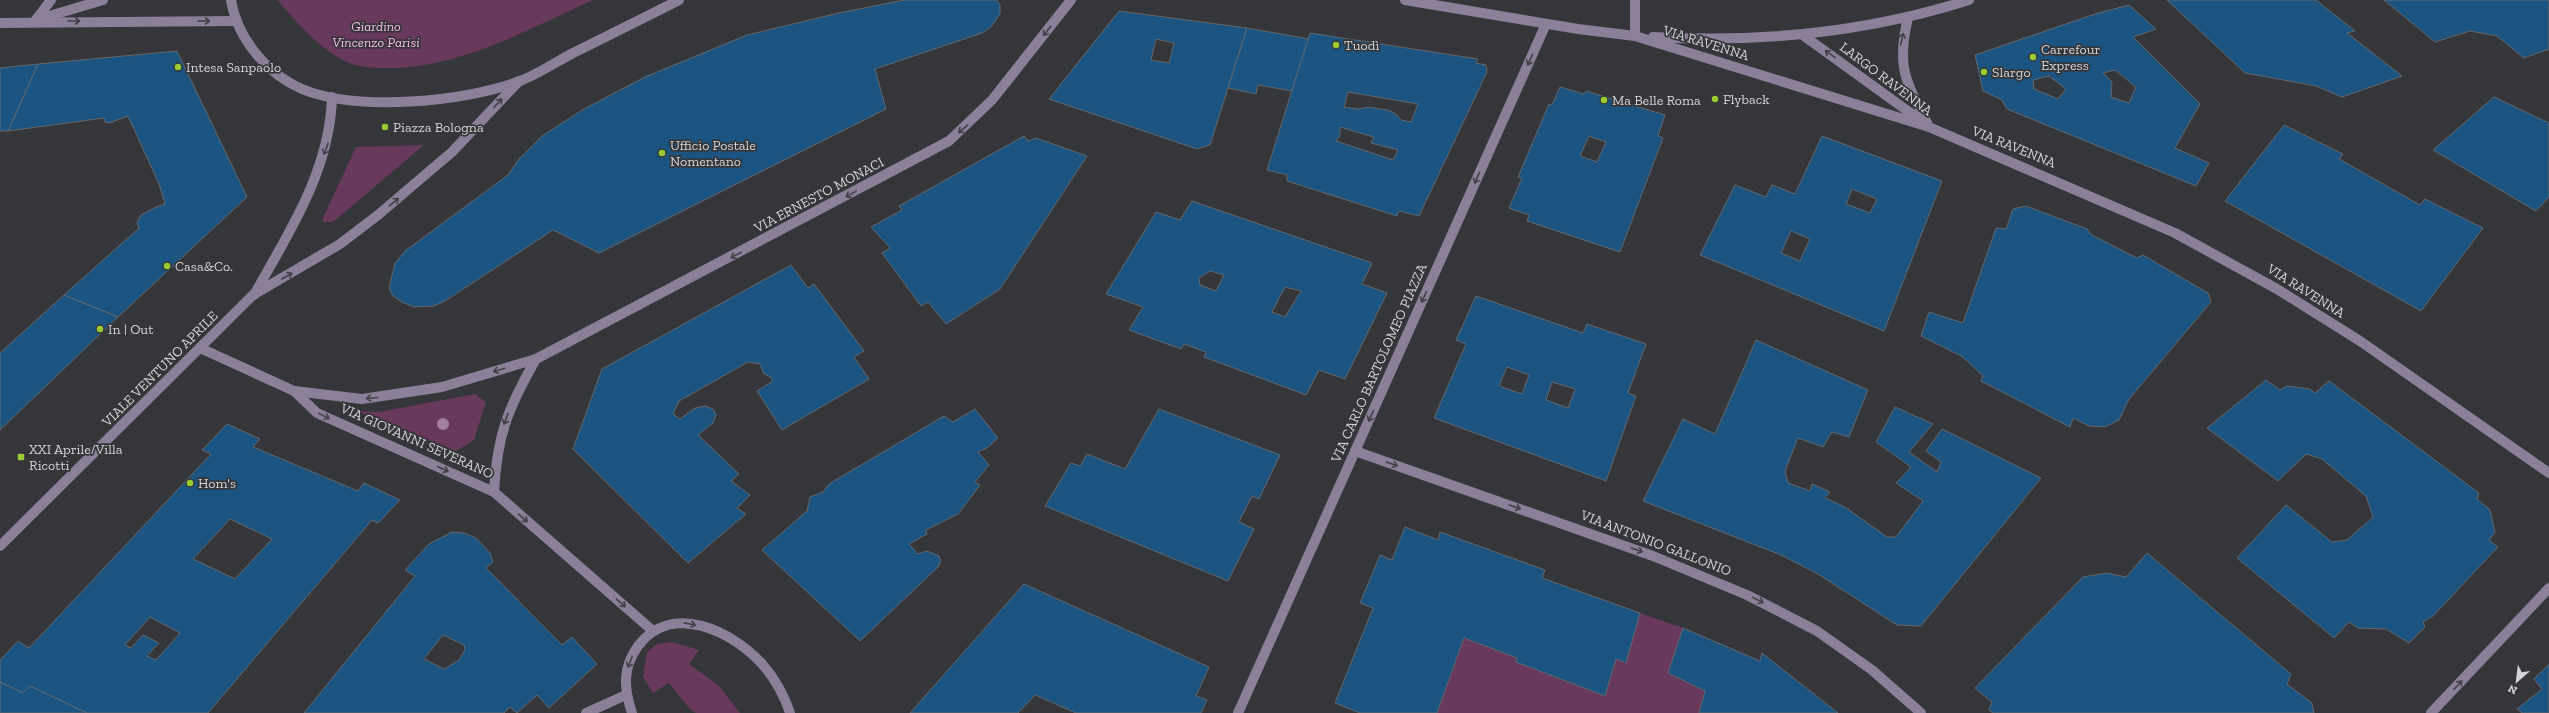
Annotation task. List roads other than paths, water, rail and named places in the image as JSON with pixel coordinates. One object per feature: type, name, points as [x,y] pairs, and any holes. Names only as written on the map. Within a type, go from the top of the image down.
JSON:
[{"type":"street","points":[[35,21],[51,0]]},
{"type":"street","points":[[35,21],[103,0]]},
{"type":"street","points":[[231,0],[235,21],[254,50],[281,77],[302,89],[332,97],[378,101],[420,100],[468,93],[519,81],[679,0]]},
{"type":"street","name":"VIA ERNESTO MONACI","points":[[200,348],[294,391],[362,399],[405,394],[442,386],[536,359],[945,144],[971,122],[992,100],[1071,0]]},
{"type":"street","name":"VIA RAVENNA","points":[[1405,0],[1546,24],[1635,36],[1929,127],[2112,204],[2174,233],[2242,268],[2360,341],[2549,473]]},
{"type":"street","points":[[1635,0],[1635,36]]},
{"type":"street","points":[[1908,18],[1952,3],[1969,0]]},
{"type":"street","name":"LARGO RAVENNA","points":[[1635,36],[1721,39],[1804,36],[1908,18],[1901,46],[1901,67],[1929,127]]},
{"type":"street","points":[[0,23],[35,21],[235,21]]},
{"type":"street","name":"VIA CARLO BARTOLOMEO PIAZZA","points":[[1238,713],[1546,24]]},
{"type":"street","name":"LARGO RAVENNA","points":[[1804,36],[1929,127]]},
{"type":"street","points":[[253,296],[340,244],[378,215],[452,152],[519,81]]},
{"type":"street","points":[[253,296],[302,204],[322,159],[332,127],[332,97]]},
{"type":"street","name":"VIALE VENTUNO APRILE","points":[[0,546],[253,296]]},
{"type":"street","points":[[494,492],[499,441],[504,424],[513,400],[536,359]]},
{"type":"street","name":"VIA GIOVANNI SEVERANO","points":[[294,391],[318,413],[494,492],[653,631]]},
{"type":"street","name":"VIA ANTONIO GALLONIO","points":[[1355,451],[1653,556],[1747,595],[1817,631],[1872,670],[1921,713]]},
{"type":"street","points":[[2431,713],[2549,588]]},
{"type":"street","points":[[632,713],[626,695],[625,682],[631,659],[640,644],[653,631],[665,624],[681,622],[707,628],[734,641],[772,675],[779,684],[790,713]]},
{"type":"street","points":[[586,713],[626,695]]},
{"type":"place","name":"Tuodì","points":[[1336,45]]},
{"type":"place","name":"Carrefour Express","points":[[2033,57]]},
{"type":"place","name":"Intesa Sanpaolo","points":[[178,67]]},
{"type":"place","name":"Slargo","points":[[1984,72]]},
{"type":"place","name":"Flyback","points":[[1715,99]]},
{"type":"place","name":"Ma Belle Roma","points":[[1604,100]]},
{"type":"place","name":"Piazza Bologna","points":[[385,127]]},
{"type":"place","name":"Ufficio Postale Nomentano","points":[[662,153]]},
{"type":"place","name":"Casa&Co.","points":[[167,266]]},
{"type":"place","name":"In | Out","points":[[100,329]]},
{"type":"place","name":"XXI Aprile/Villa Ricotti","points":[[21,457]]},
{"type":"place","name":"Hom's","points":[[190,483]]},
{"type":"park label","name":"Giardino Vincenzo Parisi","points":[[376,34]]}]
